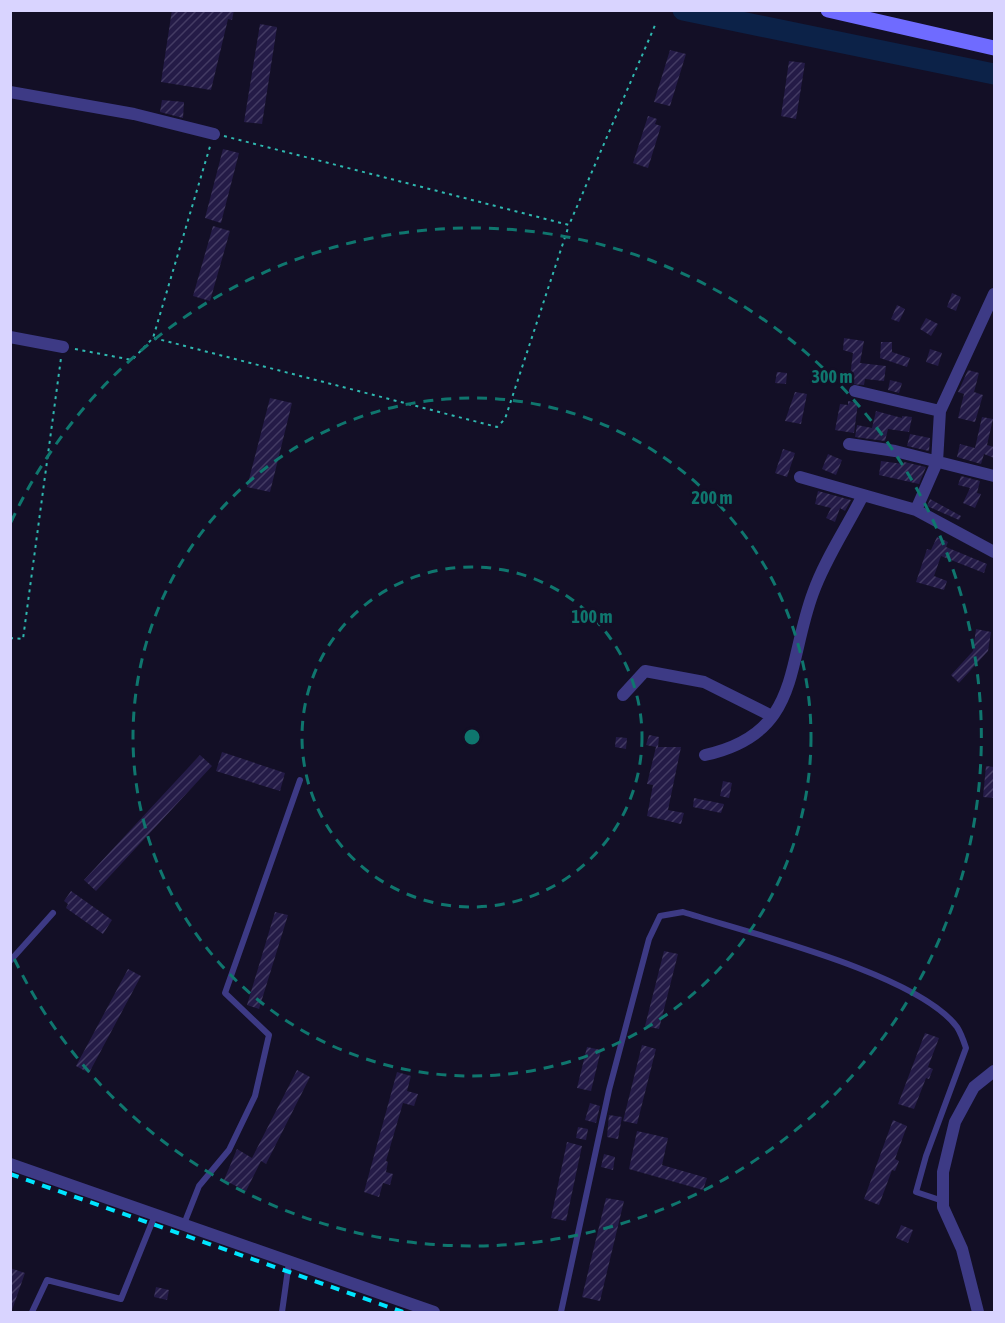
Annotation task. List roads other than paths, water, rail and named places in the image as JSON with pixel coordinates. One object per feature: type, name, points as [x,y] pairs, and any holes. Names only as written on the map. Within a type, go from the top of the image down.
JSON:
[{"type":"street","points":[[828,10],[994,48]]},
{"type":"street","points":[[10,92],[134,114],[214,134]]},
{"type":"street","points":[[916,510],[937,462],[940,411],[994,294]]},
{"type":"street","points":[[10,337],[63,347]]},
{"type":"street","points":[[855,391],[940,411]]},
{"type":"street","points":[[849,444],[895,451],[994,476]]},
{"type":"street","points":[[800,477],[916,510],[994,552]]},
{"type":"street","points":[[705,755],[730,750],[768,723],[787,695],[813,592],[863,495]]},
{"type":"street","points":[[623,695],[645,671],[704,682],[772,716]]},
{"type":"street","points":[[978,1312],[962,1249],[943,1201],[944,1172],[955,1122],[974,1087],[994,1071]]},
{"type":"street","points":[[10,1164],[434,1312]]},
{"type":"lane","points":[[184,1225],[199,1186],[230,1150],[255,1096],[269,1035],[225,993],[300,780]]},
{"type":"lane","points":[[561,1312],[609,1090],[649,939],[660,916],[684,912],[848,963],[923,998],[957,1027],[966,1048],[926,1156],[916,1192],[943,1201]]},
{"type":"lane","points":[[10,961],[53,913]]},
{"type":"lane","points":[[32,1312],[46,1280],[121,1299],[155,1215]]},
{"type":"lane","points":[[282,1312],[289,1262]]},
{"type":"waterway","points":[[683,10],[994,74]]},
{"type":"railway","points":[[10,1174],[403,1312]]}]
